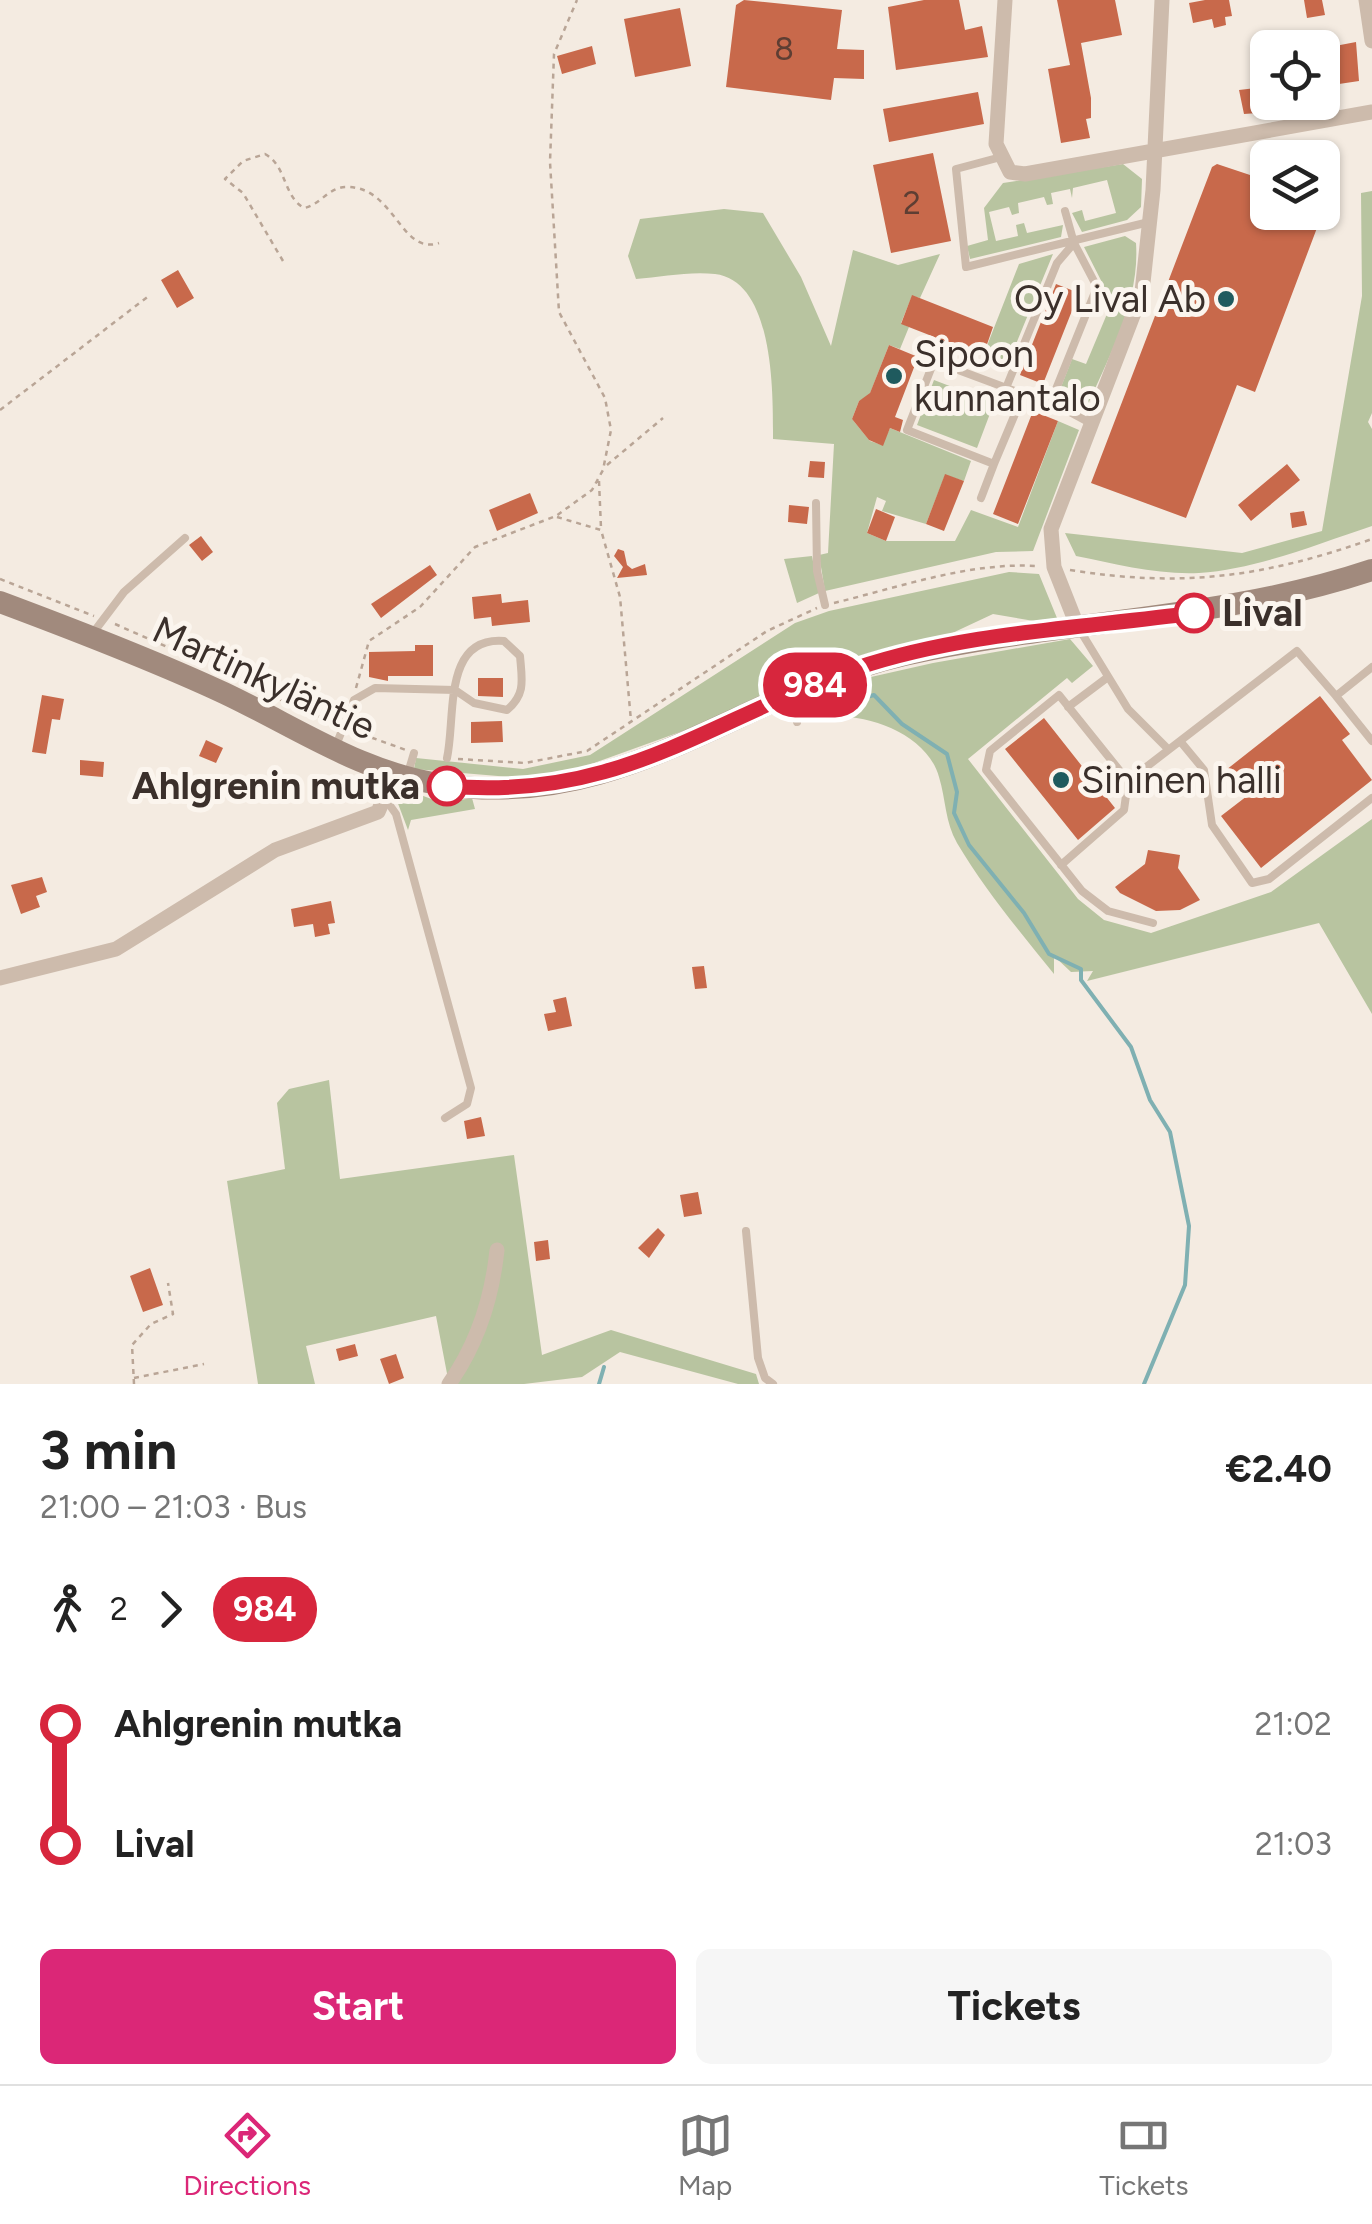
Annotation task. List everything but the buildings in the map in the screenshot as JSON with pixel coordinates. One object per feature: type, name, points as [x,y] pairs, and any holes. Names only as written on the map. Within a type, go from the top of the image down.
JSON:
[{"type":"street","points":[[1005,0],[996,144],[1010,172],[1025,174],[1372,112]]},
{"type":"street","points":[[1078,628],[1062,594],[1050,548],[1052,528],[1136,316],[1146,272],[1162,0]]},
{"type":"street","points":[[1366,0],[1372,41]]},
{"type":"street","name":"Martinkyläntie","points":[[0,602],[96,628],[334,752],[400,777],[508,788],[585,779],[650,760],[790,694],[904,656],[1230,608],[1318,588],[1372,570]]},
{"type":"street","points":[[0,978],[116,949],[275,850],[367,818],[386,800],[400,777]]},
{"type":"street","points":[[449,1384],[482,1322],[492,1292],[497,1250]]},
{"type":"lane","points":[[1001,158],[956,170],[966,267],[1149,222]]},
{"type":"lane","points":[[1050,404],[1097,286],[1074,243],[1065,211]]},
{"type":"lane","points":[[1006,388],[1058,263],[1074,243]]},
{"type":"lane","points":[[994,464],[907,430],[934,361],[1050,404],[1092,424]]},
{"type":"lane","points":[[982,498],[1023,394]]},
{"type":"lane","points":[[816,503],[817,571],[826,605]]},
{"type":"lane","points":[[96,628],[185,538]]},
{"type":"lane","points":[[1078,628],[1128,710],[1168,749]]},
{"type":"lane","points":[[334,752],[354,700],[375,688],[455,690],[474,704],[507,710],[522,692],[520,656],[504,641],[478,644],[462,661],[455,690],[448,758]]},
{"type":"lane","points":[[1060,866],[1124,810],[1128,782],[1297,651],[1372,741]]},
{"type":"lane","points":[[1336,696],[1372,667]]},
{"type":"lane","points":[[1068,707],[1108,677]]},
{"type":"lane","points":[[790,694],[798,722]]},
{"type":"lane","points":[[1128,782],[1059,695],[990,751],[986,760],[986,770],[1082,891],[1108,911],[1153,923]]},
{"type":"lane","points":[[1180,741],[1204,770],[1212,825],[1252,883],[1269,878],[1372,798]]},
{"type":"lane","points":[[400,777],[414,753]]},
{"type":"lane","points":[[386,800],[396,814],[470,1088],[467,1104],[445,1118]]},
{"type":"lane","points":[[746,1231],[758,1358],[765,1378],[773,1384]]},
{"type":"path","points":[[354,700],[368,641],[420,607],[475,548],[556,516],[592,490],[603,470],[611,430],[606,398],[559,312],[550,162],[554,54],[577,0]]},
{"type":"path","points":[[283,261],[243,192],[225,178],[244,161],[265,154],[278,164],[292,198],[304,208],[339,187],[368,191],[381,198],[417,243],[427,247],[439,244]]},
{"type":"path","points":[[0,410],[150,296]]},
{"type":"path","points":[[603,470],[627,444],[664,418]]},
{"type":"path","points":[[599,479],[601,530],[620,597],[626,702],[632,723]]},
{"type":"path","points":[[556,516],[601,530]]},
{"type":"path","points":[[1078,571],[1186,581],[1266,572],[1372,539]]},
{"type":"path","points":[[1296,563],[1300,569]]},
{"type":"path","points":[[448,758],[525,764],[587,750],[767,631],[826,605],[950,574],[1013,564],[1038,566]]},
{"type":"path","points":[[0,579],[96,628],[188,656]]},
{"type":"path","points":[[264,692],[414,753]]},
{"type":"path","points":[[168,1283],[173,1314],[150,1324],[132,1344],[133,1381],[204,1364]]},
{"type":"green space","points":[[1123,164],[1142,179],[1141,207],[1127,220],[1082,232],[1072,213],[1082,210],[1085,221],[1116,213],[1107,180],[1073,188],[1072,198],[1070,189],[1051,193],[1053,204],[1047,205],[1044,197],[1018,203],[1019,213],[1012,215],[1009,207],[989,212],[996,241],[1018,236],[1016,225],[1024,223],[1027,233],[1063,225],[1061,237],[970,259],[967,246],[988,240],[984,208],[1003,183]]},
{"type":"green space","points":[[1372,191],[1372,413],[1368,422],[1372,429],[1372,526],[1309,548],[1221,571],[1153,571],[1076,556],[1065,533],[1242,553],[1322,531],[1362,296],[1361,193]]},
{"type":"green space","points":[[724,209],[763,213],[801,277],[831,346],[853,250],[898,265],[940,254],[920,298],[912,296],[901,323],[909,327],[900,349],[889,345],[869,396],[859,401],[852,419],[870,441],[882,445],[890,428],[971,461],[964,481],[945,475],[926,524],[882,511],[886,501],[877,497],[867,533],[886,541],[955,541],[971,510],[1018,527],[1058,421],[1079,430],[1033,551],[996,552],[825,591],[819,555],[828,553],[834,444],[773,439],[766,343],[760,318],[749,297],[735,281],[715,274],[636,279],[628,256],[640,219]]},
{"type":"green space","points":[[1125,236],[1136,243],[1133,286],[1121,328],[1086,409],[1057,397],[1072,359],[1086,364],[1112,302],[1084,247]]},
{"type":"green space","points":[[1053,254],[1007,366],[983,356],[1019,264]]},
{"type":"green space","points":[[934,380],[994,403],[977,448],[917,425]]},
{"type":"green space","points":[[812,556],[819,593],[797,603],[784,559]]},
{"type":"green space","points":[[1009,572],[1039,574],[1057,618],[1034,621],[993,614],[946,636],[583,767],[523,778],[414,769],[416,758],[523,769],[590,755],[795,623],[829,611]]},
{"type":"green space","points":[[1070,639],[1093,666],[1072,683],[1067,678],[968,759],[1078,899],[1104,920],[1151,933],[1271,892],[1372,819],[1372,1014],[1319,923],[1087,981],[1093,971],[1071,972],[1054,956],[1054,974],[991,894],[957,843],[939,777],[922,748],[875,722],[824,717],[817,710],[809,711],[806,698],[862,679]]},
{"type":"green space","points":[[402,788],[442,803],[472,798],[475,809],[411,820],[408,830],[394,793]]},
{"type":"green space","points":[[329,1080],[340,1179],[514,1155],[542,1355],[611,1330],[756,1374],[759,1384],[738,1384],[620,1352],[582,1377],[524,1384],[449,1384],[436,1316],[306,1346],[315,1384],[258,1384],[227,1181],[285,1169],[277,1103],[289,1089]]},
{"type":"waterway","points":[[849,702],[874,695],[902,724],[947,754],[957,792],[954,813],[969,845],[1024,913],[1049,954],[1081,969],[1081,980],[1131,1047],[1150,1100],[1170,1132],[1189,1226],[1185,1285],[1144,1384]]},
{"type":"waterway","points":[[599,1384],[604,1367]]},
{"type":"bus line","name":"984","points":[[447,786],[508,788],[585,779],[650,760],[790,694],[859,668],[1006,637],[1194,613]]},
{"type":"place","name":"Oy Lival Ab","points":[[1226,299]]},
{"type":"place","name":"Sipoon kunnantalo","points":[[894,376]]},
{"type":"place","name":"Lival","points":[[1194,613]]},
{"type":"place","name":"Sininen halli","points":[[1061,780]]},
{"type":"place","name":"Ahlgrenin mutka","points":[[447,786]]}]
